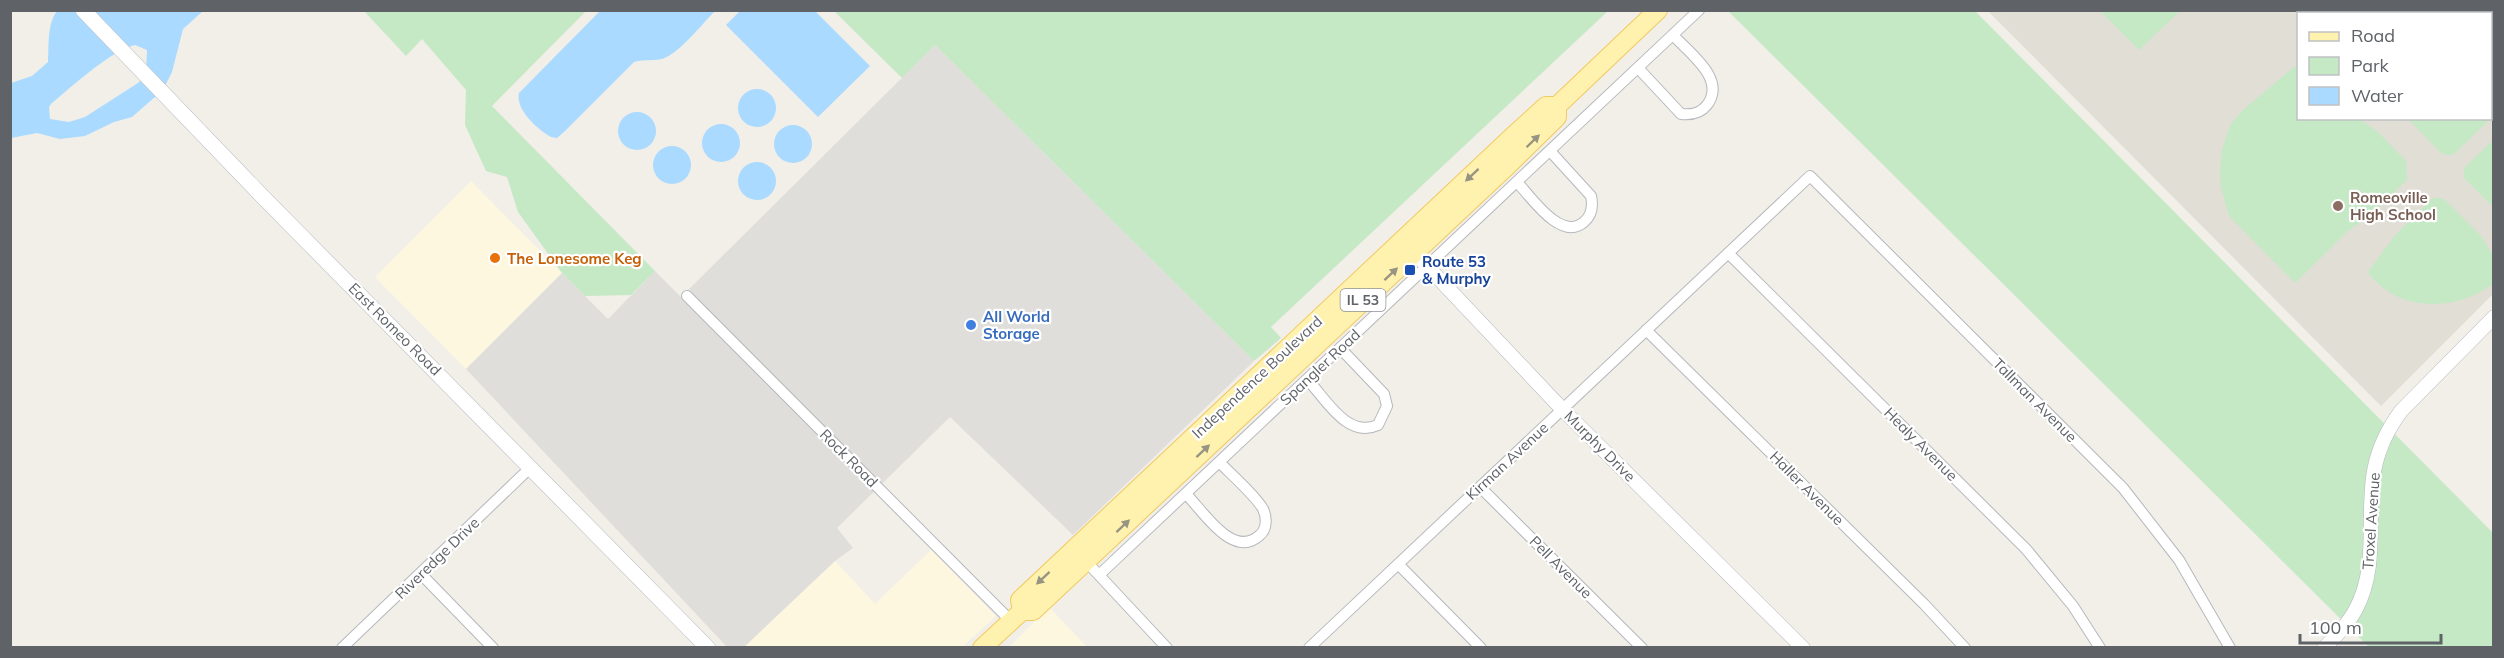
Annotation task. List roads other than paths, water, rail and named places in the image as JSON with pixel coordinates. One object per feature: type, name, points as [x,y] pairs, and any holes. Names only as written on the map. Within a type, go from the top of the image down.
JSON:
[{"type":"main road","name":"East Romeo Road","points":[[83,10],[708,648]]},
{"type":"main road","name":"Independence Boulevard","points":[[982,648],[1016,616],[1020,600],[1080,555],[1409,246],[1546,106],[1557,106],[1658,10]]},
{"type":"street","name":"Spangler Road","points":[[1099,575],[1699,10]]},
{"type":"street","points":[[1638,68],[1681,114],[1691,115],[1704,109],[1713,95],[1714,88],[1710,77],[1673,35]]},
{"type":"street","points":[[1517,182],[1558,225],[1575,227],[1585,222],[1592,207],[1591,196],[1550,151]]},
{"type":"street","name":"Kirman Avenue","points":[[1315,646],[1398,564],[1810,176]]},
{"type":"street","name":"Tallman Avenue","points":[[1810,176],[2123,488],[2174,553],[2230,648]]},
{"type":"street","name":"Murphy Drive","points":[[1409,246],[1562,409],[1803,648]]},
{"type":"street","name":"Healy Avenue","points":[[1728,253],[2026,549],[2061,590],[2100,648]]},
{"type":"street","name":"Rock Road","points":[[687,296],[1016,616]]},
{"type":"street","name":"Troxel Avenue","points":[[2324,648],[2356,609],[2366,585],[2371,560],[2373,479],[2382,444],[2393,422],[2493,317]]},
{"type":"street","name":"Haller Avenue","points":[[1646,330],[1924,604],[1965,648]]},
{"type":"street","points":[[1307,379],[1348,424],[1368,430],[1378,425],[1387,406],[1384,394],[1340,348]]},
{"type":"street","points":[[1186,494],[1228,538],[1239,543],[1253,541],[1263,532],[1266,520],[1263,508],[1220,462]]},
{"type":"street","name":"Riveredge Drive","points":[[342,648],[531,467]]},
{"type":"street","name":"Pell Avenue","points":[[1480,487],[1642,648]]},
{"type":"street","points":[[1080,555],[1167,648]]},
{"type":"street","points":[[1398,564],[1481,648]]},
{"type":"street","points":[[421,574],[493,648]]},
{"type":"water","points":[[741,10],[815,11],[870,66],[818,117],[726,25]]},
{"type":"water","points":[[57,11],[203,11],[183,29],[172,72],[163,90],[132,117],[114,122],[85,136],[60,139],[37,133],[11,138],[11,83],[32,76],[48,62],[49,35]],"holes":[[[135,45],[147,50],[146,74],[138,83],[85,117],[69,122],[50,119],[51,104],[104,61]]]},
{"type":"water","points":[[600,11],[715,11],[683,45],[669,56],[659,60],[634,62],[565,131],[557,138],[551,137],[534,124],[524,112],[520,106],[519,93]]},
{"type":"water","points":[[757,89],[770,95],[776,108],[770,121],[757,127],[744,121],[738,108],[744,95]]},
{"type":"water","points":[[637,112],[650,118],[656,131],[650,144],[637,150],[624,144],[618,131],[624,118]]},
{"type":"water","points":[[721,124],[734,130],[740,143],[734,156],[721,162],[708,156],[702,143],[708,130]]},
{"type":"water","points":[[793,125],[806,131],[812,144],[806,157],[793,163],[780,157],[774,144],[780,131]]},
{"type":"water","points":[[672,146],[685,152],[691,165],[685,178],[672,184],[659,178],[653,165],[659,152]]},
{"type":"water","points":[[757,162],[770,168],[776,181],[770,194],[757,200],[744,194],[738,181],[744,168]]},
{"type":"place","name":"Romeoville High School","points":[[2338,206]]},
{"type":"place","name":"The Lonesome Keg","points":[[495,258]]},
{"type":"place","name":"Route 53 & Murphy","points":[[1410,270]]},
{"type":"place","name":"All World Storage","points":[[971,325]]}]
